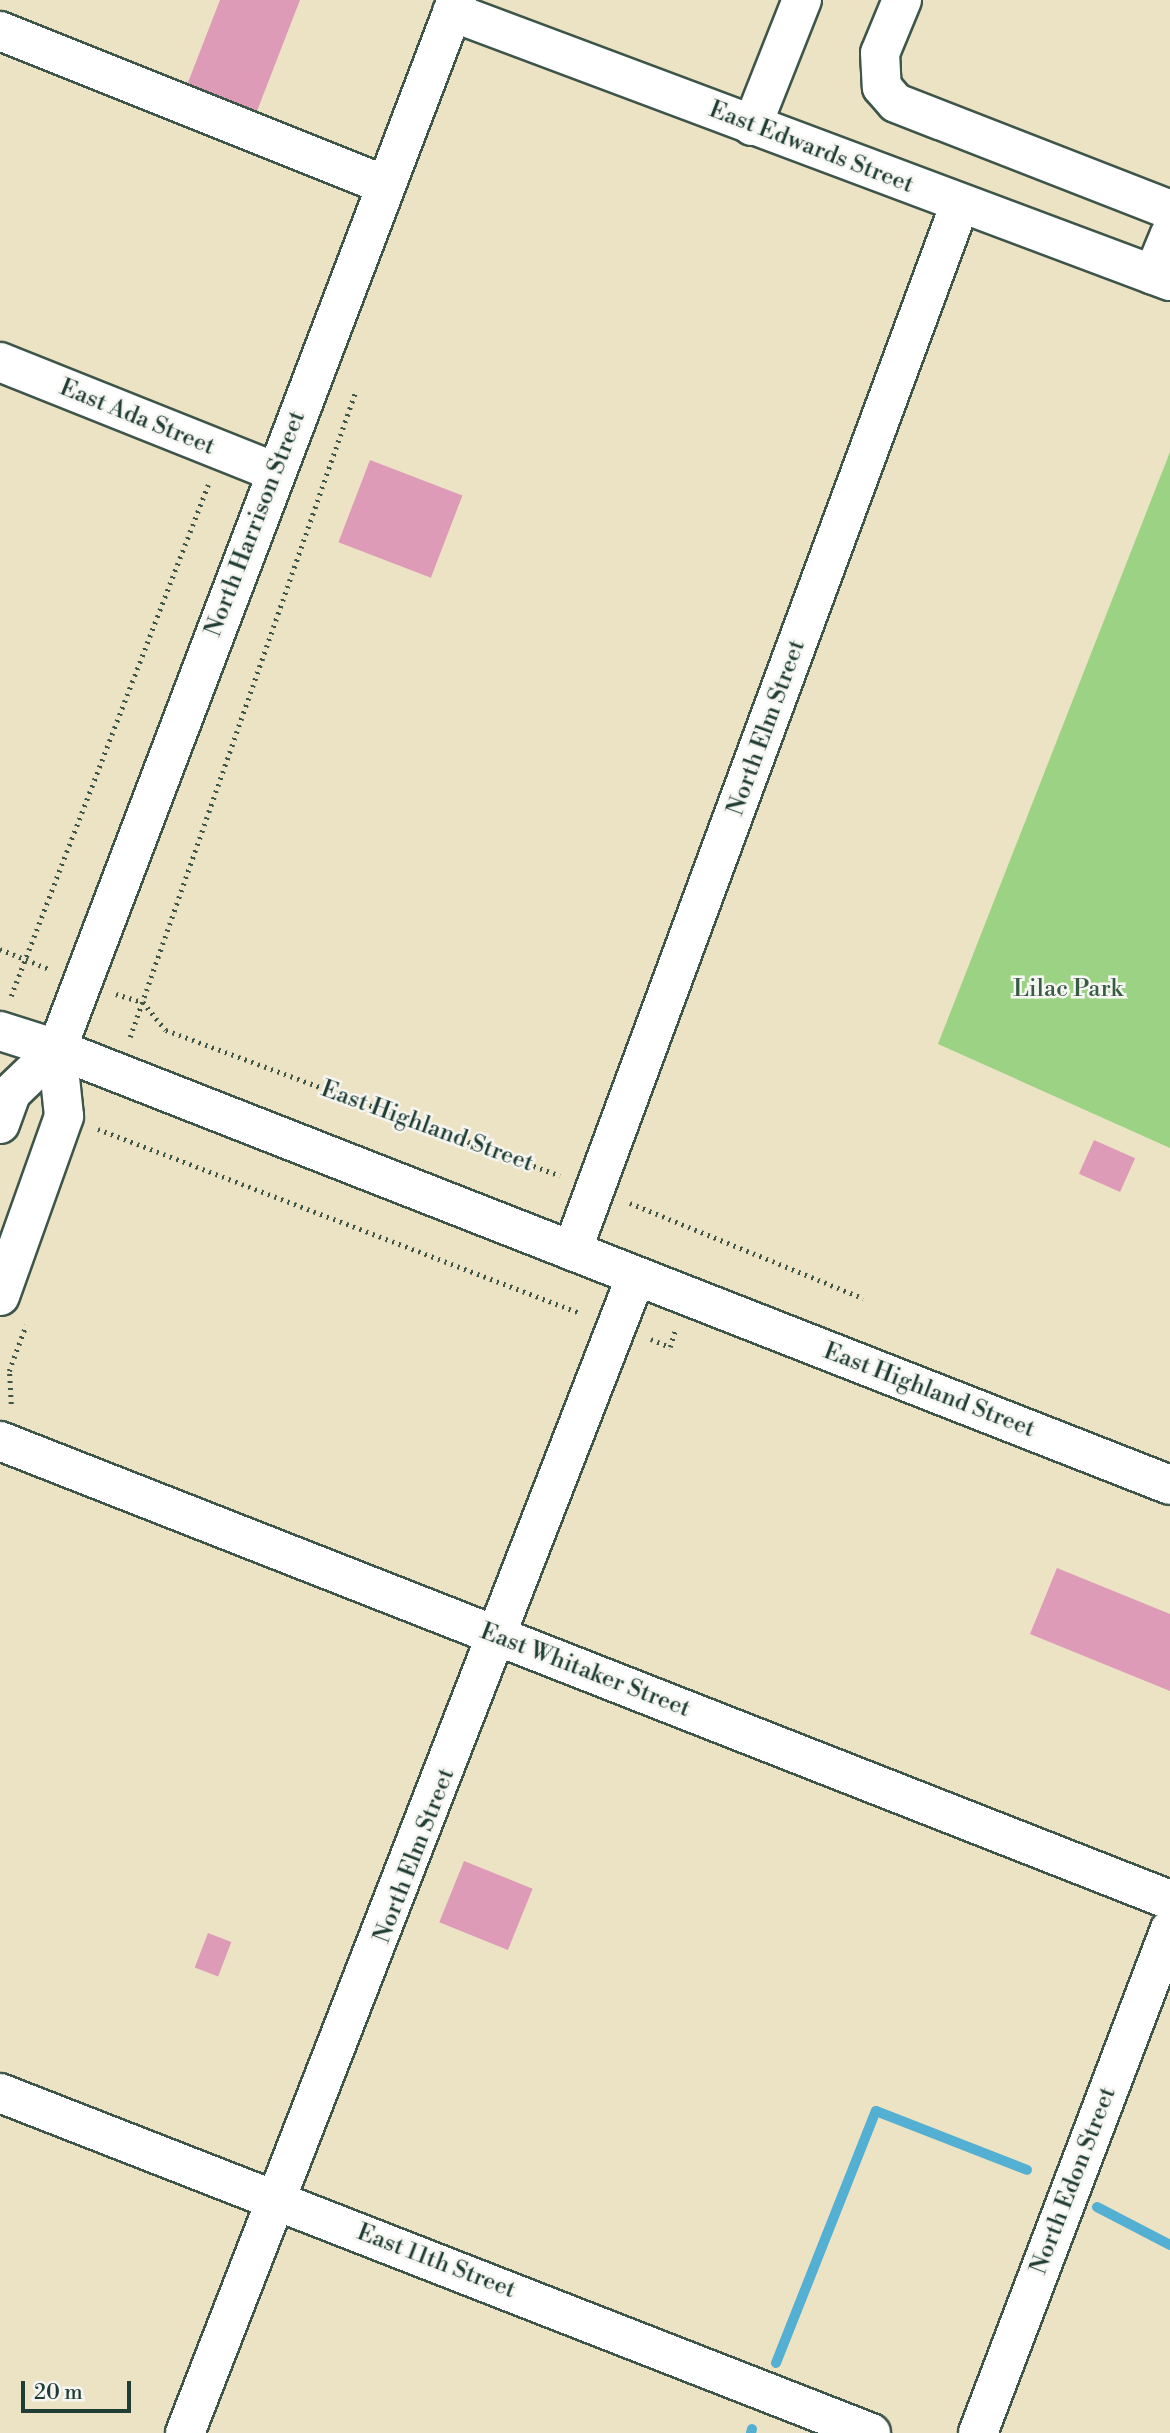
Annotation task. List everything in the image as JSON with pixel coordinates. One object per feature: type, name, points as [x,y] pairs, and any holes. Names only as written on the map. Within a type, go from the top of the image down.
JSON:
[{"type":"street","points":[[752,126],[802,0]]},
{"type":"street","points":[[902,0],[880,53],[882,87],[896,103],[1170,210]]},
{"type":"street","name":"East Edwards Street","points":[[455,6],[752,126],[1162,278]]},
{"type":"street","name":"North Harrison Street","points":[[0,1124],[11,1093],[57,1049],[455,6]]},
{"type":"street","points":[[0,31],[385,185]]},
{"type":"street","name":"North Elm Street","points":[[572,1251],[960,204]]},
{"type":"street","points":[[1162,278],[1170,234]]},
{"type":"street","name":"East Ada Street","points":[[0,362],[275,472]]},
{"type":"street","name":"East Highland Street","points":[[4,1017],[57,1049],[1170,1485]]},
{"type":"street","name":"North Harrison Street","points":[[14,1308],[80,1123],[57,1049]]},
{"type":"street","name":"North Elm Street","points":[[185,2433],[280,2201],[500,1638],[636,1276]]},
{"type":"street","name":"East Whitaker Street","points":[[1,1441],[1170,1899]]},
{"type":"street","name":"North Edon Street","points":[[978,2433],[1170,1929]]},
{"type":"street","name":"East 11th Street","points":[[0,2093],[871,2433]]},
{"type":"path","points":[[80,1123],[118,1073],[355,393]]},
{"type":"path","points":[[4,1017],[221,452]]},
{"type":"path","points":[[0,949],[81,983],[143,1002]]},
{"type":"path","name":"East Highland Street","points":[[143,1002],[166,1030],[596,1189],[863,1298]]},
{"type":"path","points":[[80,1123],[92,1142]]},
{"type":"path","points":[[80,1123],[670,1347],[688,1297]]},
{"type":"path","points":[[1,1441],[12,1414],[9,1371],[14,1308]]},
{"type":"green space","name":"Lilac Park","points":[[1170,452],[1170,1148],[938,1044]]},
{"type":"building","points":[[220,0],[300,0],[257,111],[187,85]]},
{"type":"building","points":[[370,460],[462,495],[431,578],[338,542]]},
{"type":"building","points":[[1094,1140],[1135,1158],[1120,1192],[1079,1174]]},
{"type":"building","points":[[1057,1568],[1170,1614],[1170,1691],[1030,1634]]},
{"type":"building","points":[[464,1861],[533,1889],[508,1950],[439,1922]]},
{"type":"building","points":[[208,1933],[231,1942],[218,1977],[195,1968]]},
{"type":"waterway","points":[[776,2363],[876,2111],[1027,2170]]},
{"type":"waterway","points":[[1097,2207],[1170,2245]]},
{"type":"waterway","points":[[751,2433],[752,2429]]}]
